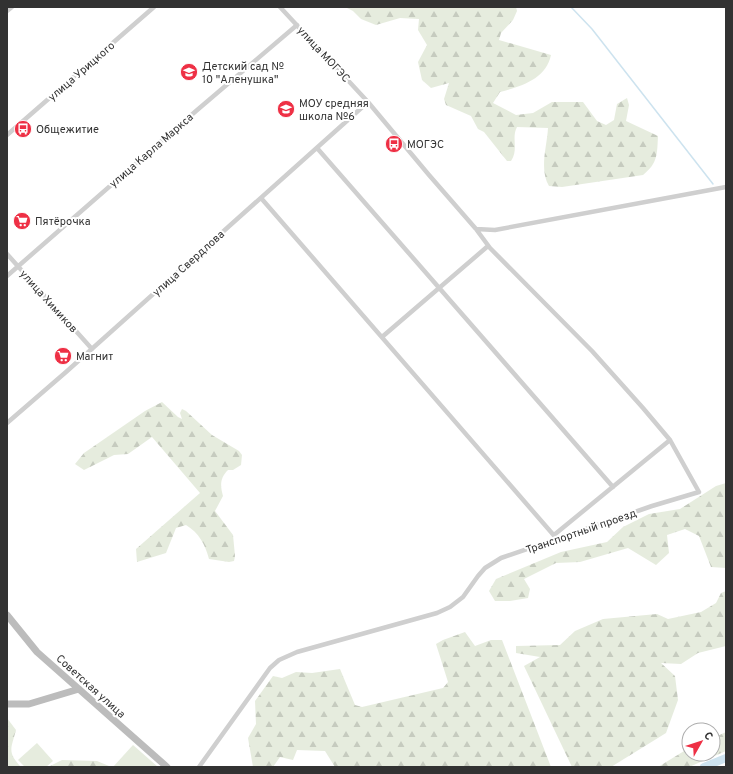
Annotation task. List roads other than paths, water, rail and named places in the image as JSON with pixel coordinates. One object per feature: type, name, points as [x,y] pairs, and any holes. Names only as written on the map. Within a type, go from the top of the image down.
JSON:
[{"type":"street","points":[[7,11],[12,7]]},
{"type":"street","name":"улица Урицкого","points":[[7,135],[154,7]]},
{"type":"street","name":"улица МОГЭС","points":[[280,7],[368,102],[429,176],[476,229]]},
{"type":"street","name":"улица Карла Маркса","points":[[7,276],[297,25]]},
{"type":"street","name":"улица Свердлова","points":[[7,423],[368,102]]},
{"type":"street","points":[[317,148],[613,487]]},
{"type":"street","points":[[476,229],[495,230],[726,187]]},
{"type":"street","points":[[261,198],[556,537],[670,440]]},
{"type":"street","name":"Транспортный проезд","points":[[199,767],[259,682],[270,668],[279,660],[297,652],[429,615],[450,607],[462,597],[485,568],[502,558],[556,537],[698,492],[670,440],[592,351],[488,246],[476,229]]},
{"type":"street","points":[[382,337],[488,246]]},
{"type":"street","name":"улица Химиков","points":[[7,254],[92,349]]},
{"type":"street","name":"Советская улица","points":[[7,615],[37,652],[167,767]]},
{"type":"street","points":[[7,704],[29,704],[79,689]]},
{"type":"waterway","points":[[571,7],[592,29],[713,184]]},
{"type":"waterway","points":[[704,767],[726,758]]},
{"type":"place","name":"Детский сад № 10 \"Аленушка\"","points":[[189,72]]},
{"type":"place","name":"МОУ средняя школа №6","points":[[286,109]]},
{"type":"place","name":"Общежитие","points":[[23,129]]},
{"type":"place","name":"МОГЭС","points":[[394,144]]},
{"type":"place","name":"Пятёрочка","points":[[22,221]]},
{"type":"place","name":"Магнит","points":[[63,356]]}]
